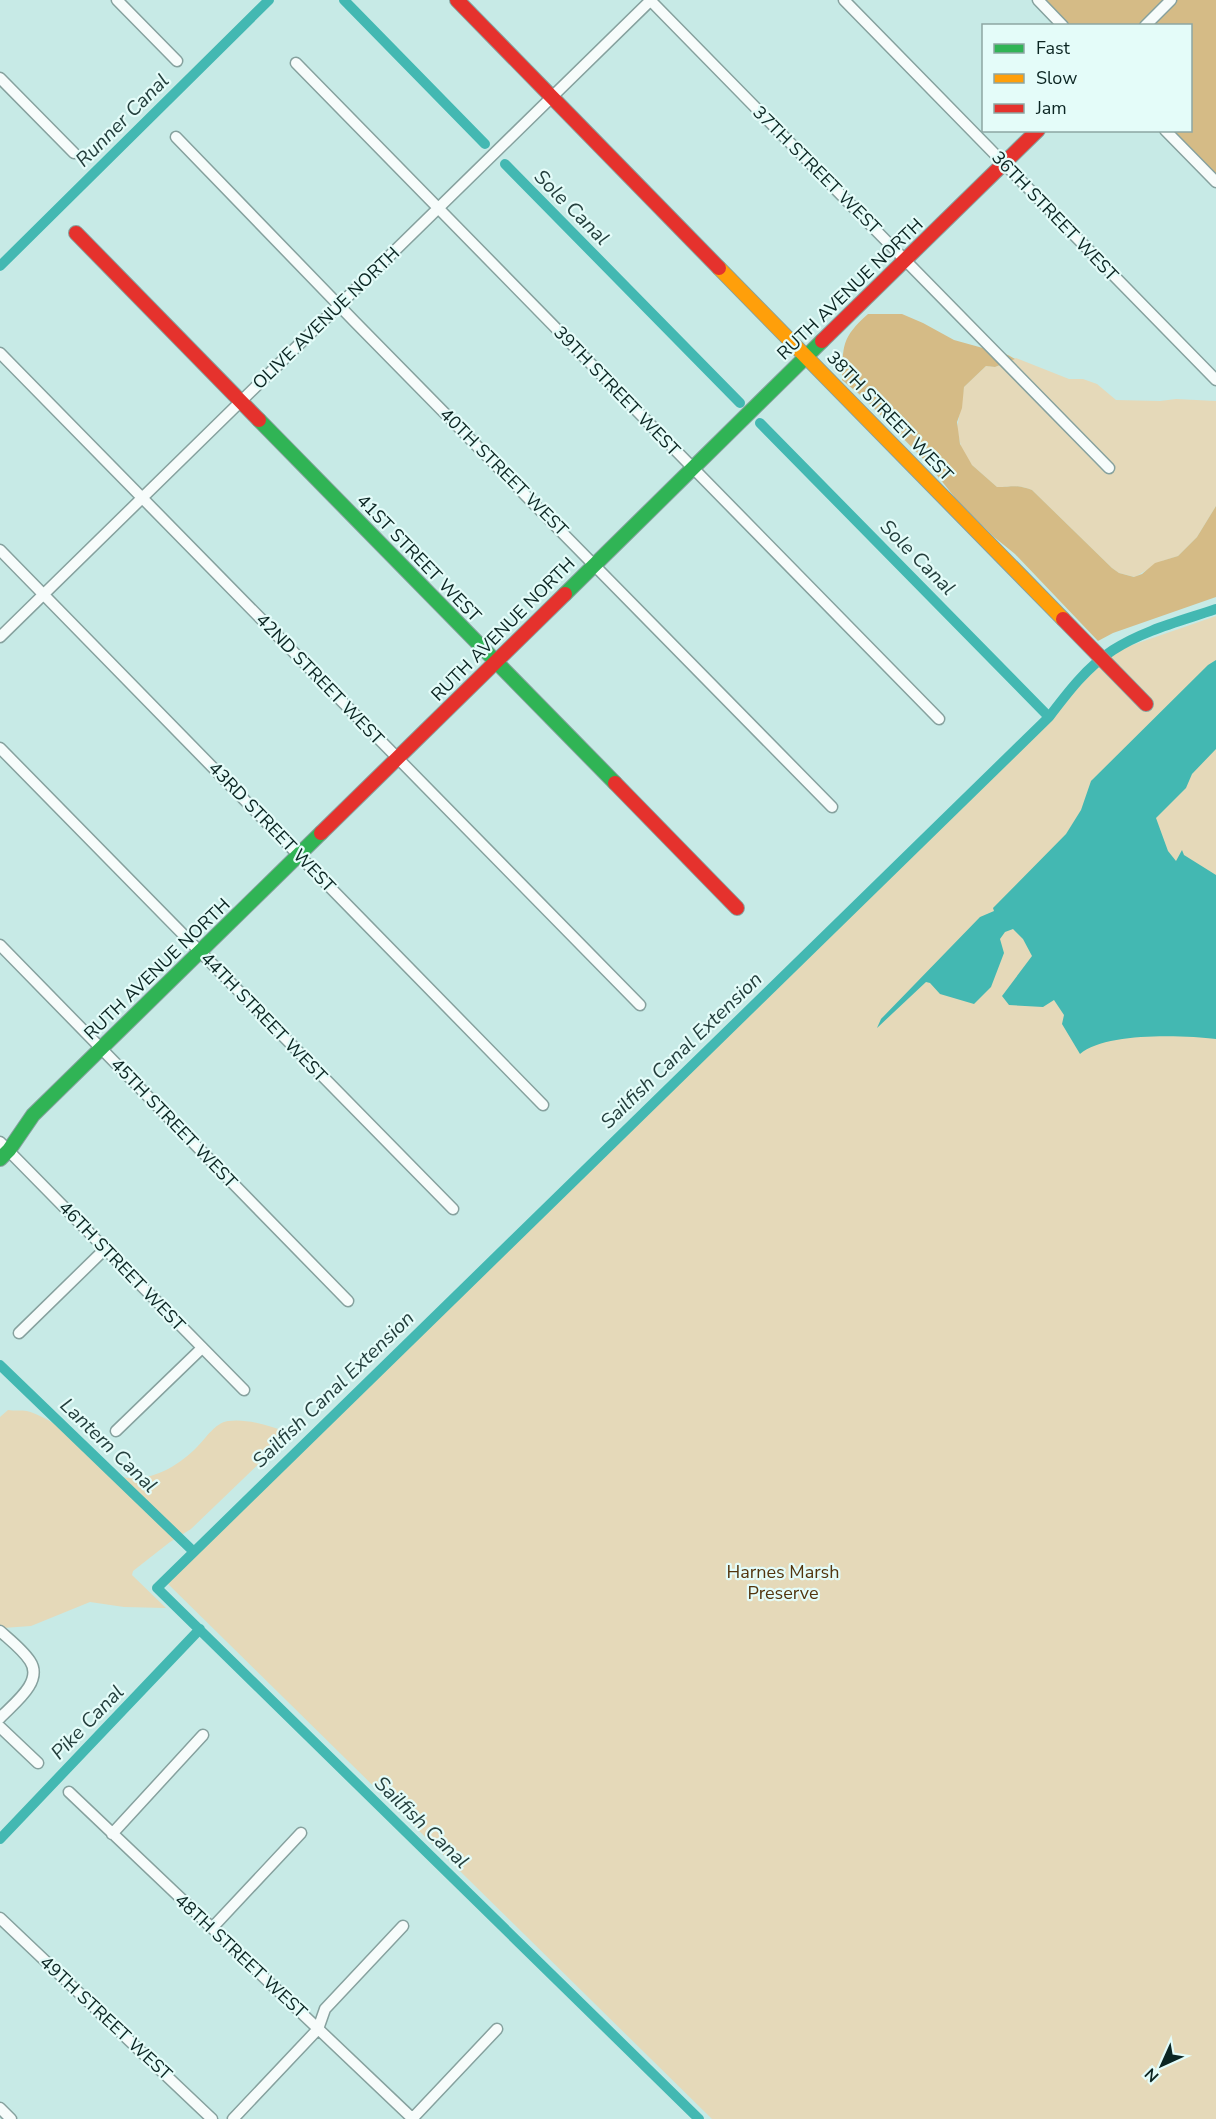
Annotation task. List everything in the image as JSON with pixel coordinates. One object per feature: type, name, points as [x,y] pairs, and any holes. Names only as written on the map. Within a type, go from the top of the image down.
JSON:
[{"type":"street","points":[[117,0],[177,61]]},
{"type":"street","name":"38TH STREET WEST","points":[[457,0],[1146,704]]},
{"type":"street","name":"OLIVE AVENUE NORTH","points":[[0,637],[651,0]]},
{"type":"street","name":"37TH STREET WEST","points":[[651,0],[1109,468]]},
{"type":"street","name":"36TH STREET WEST","points":[[844,0],[1216,380]]},
{"type":"street","points":[[1038,0],[1061,24]]},
{"type":"street","points":[[1147,24],[1171,0]]},
{"type":"street","name":"39TH STREET WEST","points":[[296,63],[939,719]]},
{"type":"street","points":[[0,78],[74,153]]},
{"type":"street","name":"RUTH AVENUE NORTH","points":[[3,1150],[33,1115],[1036,132]]},
{"type":"street","points":[[1167,132],[1216,182]]},
{"type":"street","name":"40TH STREET WEST","points":[[176,138],[832,807]]},
{"type":"street","name":"41ST STREET WEST","points":[[76,233],[737,908]]},
{"type":"street","name":"42ND STREET WEST","points":[[0,353],[640,1005]]},
{"type":"street","name":"43RD STREET WEST","points":[[0,550],[543,1105]]},
{"type":"street","name":"44TH STREET WEST","points":[[0,748],[453,1209]]},
{"type":"street","name":"45TH STREET WEST","points":[[0,945],[348,1301]]},
{"type":"street","name":"46TH STREET WEST","points":[[3,1150],[105,1248],[244,1390]]},
{"type":"street","points":[[19,1333],[105,1248]]},
{"type":"street","points":[[116,1431],[202,1348]]},
{"type":"street","points":[[0,1631],[30,1661],[34,1671],[32,1682],[0,1718]]},
{"type":"street","points":[[0,1727],[38,1763]]},
{"type":"street","points":[[112,1833],[203,1735]]},
{"type":"street","name":"48TH STREET WEST","points":[[69,1792],[412,2119]]},
{"type":"street","points":[[212,1928],[302,1833]]},
{"type":"street","name":"49TH STREET WEST","points":[[0,1918],[212,2119]]},
{"type":"street","points":[[233,2119],[318,2029],[325,2009],[403,1926]]},
{"type":"street","points":[[412,2119],[496,2029]]},
{"type":"street","points":[[0,2108],[11,2119]]},
{"type":"green space","points":[[1016,358],[1069,379],[1083,379],[1097,384],[1116,400],[1216,401],[1216,506],[1197,537],[1178,556],[1162,561],[1135,577],[1119,573],[1032,490],[1018,486],[997,487],[972,465],[962,451],[957,429],[964,387],[986,366],[995,367]]},
{"type":"green space","name":"Harnes Marsh Preserve","points":[[1216,616],[1216,2119],[712,2119],[166,1582],[1115,651]]},
{"type":"green space","points":[[8,1410],[27,1411],[45,1418],[81,1443],[115,1473],[129,1478],[148,1477],[166,1470],[190,1454],[223,1422],[236,1420],[252,1422],[291,1433],[191,1529],[133,1571],[132,1575],[166,1608],[124,1607],[90,1602],[31,1626],[3,1628],[0,1627],[0,1417]]},
{"type":"shaded area","points":[[1033,0],[1216,0],[1216,181],[1166,132],[1192,132],[1192,24],[1058,24]]},
{"type":"shaded area","points":[[868,314],[902,314],[954,340],[1015,359],[995,367],[986,366],[964,387],[962,408],[957,422],[960,444],[972,465],[997,487],[1018,486],[1032,490],[1119,573],[1134,577],[1142,574],[1155,563],[1178,556],[1197,537],[1216,506],[1216,597],[1113,633],[1098,641],[1015,554],[994,537],[956,499],[928,464],[864,398],[842,380],[845,343],[859,322]]},
{"type":"water","points":[[1216,660],[1216,749],[1192,774],[1186,788],[1156,818],[1168,851],[1176,861],[1182,850],[1184,855],[1216,875],[1216,1039],[1165,1036],[1125,1039],[1092,1047],[1080,1054],[1062,1024],[1064,1015],[1054,1000],[1043,1007],[1009,1005],[1002,996],[1032,956],[1023,939],[1013,929],[1005,932],[1000,939],[1004,953],[991,987],[974,1004],[940,994],[930,983],[926,982],[877,1028],[881,1019],[980,917],[994,911],[993,908],[1066,834],[1081,810],[1091,781],[1208,665]]},
{"type":"waterway","name":"Runner Canal","points":[[0,266],[269,0]]},
{"type":"waterway","name":"Sole Canal","points":[[344,0],[485,144]]},
{"type":"waterway","name":"Sole Canal","points":[[505,164],[740,403]]},
{"type":"waterway","name":"Sole Canal","points":[[760,423],[1049,717]]},
{"type":"waterway","name":"Sailfish Canal Extension","points":[[699,2119],[157,1588],[1049,717],[1086,672],[1113,650],[1137,637],[1216,609]]},
{"type":"waterway","name":"Lantern Canal","points":[[0,1365],[193,1551]]},
{"type":"waterway","name":"Pike Canal","points":[[0,1839],[200,1629]]},
{"type":"traffic: fast","points":[[565,594],[822,341]]},
{"type":"traffic: fast","points":[[259,420],[615,783]]},
{"type":"traffic: fast","points":[[0,1159],[9,1150],[33,1115],[321,833]]},
{"type":"traffic: slow","points":[[719,268],[1063,619]]},
{"type":"traffic: jam","points":[[457,0],[719,268]]},
{"type":"traffic: jam","points":[[822,341],[1036,132]]},
{"type":"traffic: jam","points":[[76,233],[259,420]]},
{"type":"traffic: jam","points":[[321,833],[565,594]]},
{"type":"traffic: jam","points":[[1063,619],[1146,704]]},
{"type":"traffic: jam","points":[[615,783],[737,908]]},
{"type":"water label","name":"Sailfish Canal","points":[[422,1822]]}]
